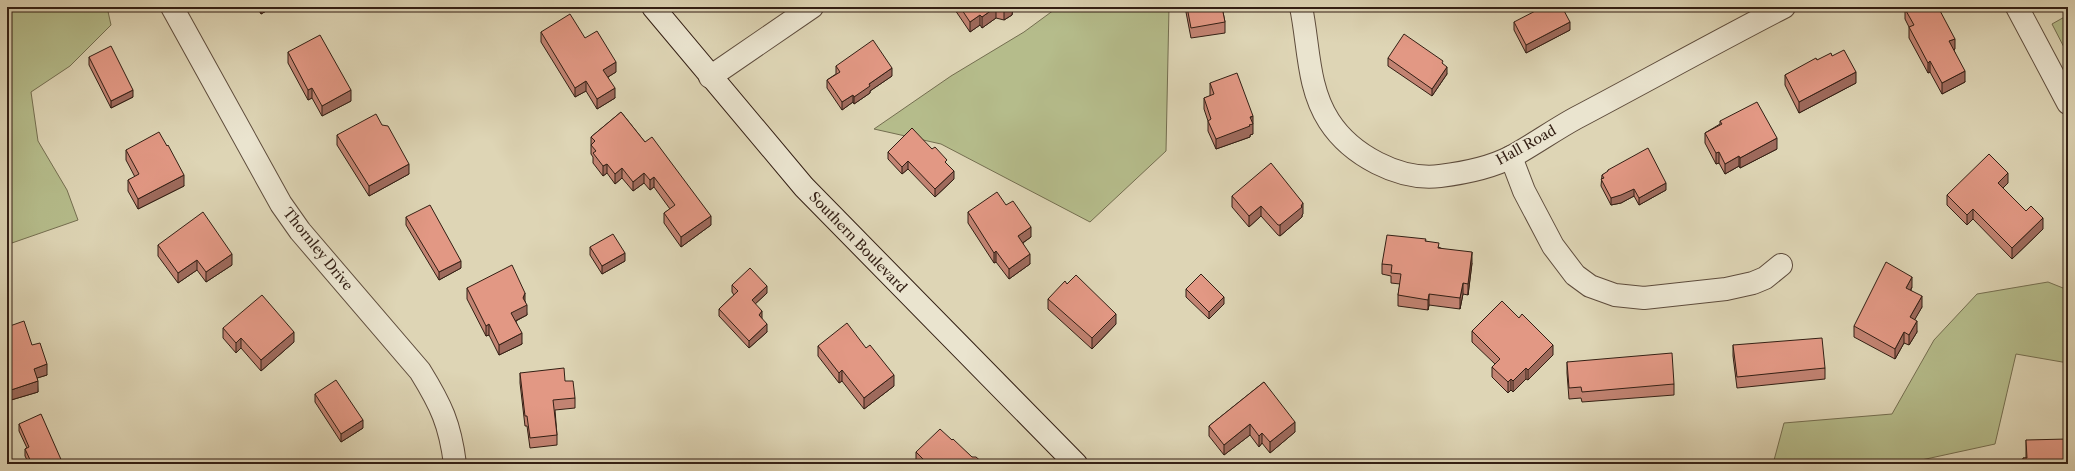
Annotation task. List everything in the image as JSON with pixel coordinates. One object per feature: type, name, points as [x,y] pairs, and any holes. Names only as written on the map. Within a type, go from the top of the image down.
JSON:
[{"type":"street","name":"Thornley Drive","points":[[172,7],[281,204],[300,231],[420,371],[435,394],[452,435],[455,464]]},
{"type":"street","name":"Southern Boulevard","points":[[653,7],[710,77],[804,187],[1076,464]]},
{"type":"street","points":[[710,77],[812,7]]},
{"type":"street","name":"Hall Road","points":[[1301,7],[1312,77],[1319,102],[1329,121],[1345,140],[1363,155],[1380,165],[1398,173],[1439,176],[1471,170],[1511,157],[1549,132],[1784,7]]},
{"type":"street","points":[[2018,7],[2068,103]]},
{"type":"street","points":[[1511,157],[1524,191],[1553,246],[1575,275],[1590,286],[1615,296],[1651,298],[1726,289],[1753,284],[1765,278],[1781,265]]},
{"type":"green space","points":[[7,7],[107,7],[111,25],[70,66],[31,92],[38,141],[67,190],[78,220],[9,244],[7,239]]},
{"type":"green space","points":[[1058,7],[1169,7],[1166,151],[1090,222],[941,144],[874,129],[951,76],[1024,32]]},
{"type":"green space","points":[[2068,15],[2068,55],[2052,24]]},
{"type":"green space","points":[[2048,282],[2068,290],[2068,363],[2016,354],[1995,444],[1903,464],[1773,464],[1784,423],[1892,414],[1934,340],[1977,294]]},
{"type":"building","points":[[960,7],[996,7],[982,17],[980,15],[970,22]]},
{"type":"building","points":[[996,7],[1008,7],[1004,10]]},
{"type":"building","points":[[1187,7],[1222,7],[1225,22],[1191,28]]},
{"type":"building","points":[[1543,7],[1562,7],[1570,22],[1526,45],[1514,22]]},
{"type":"building","points":[[1908,7],[1938,7],[1955,39],[1949,41],[1965,71],[1942,83],[1930,61],[1928,63],[1909,27],[1914,25],[1905,9]]},
{"type":"building","points":[[570,14],[585,38],[597,31],[616,62],[603,70],[615,88],[597,99],[586,81],[575,88],[541,32]]},
{"type":"building","points":[[1404,34],[1443,61],[1442,63],[1447,67],[1432,89],[1388,58]]},
{"type":"building","points":[[320,35],[351,90],[322,106],[312,88],[308,90],[288,52]]},
{"type":"building","points":[[873,40],[892,68],[869,84],[870,86],[854,97],[853,95],[842,102],[827,80],[840,72],[836,66]]},
{"type":"building","points":[[111,46],[133,90],[111,101],[89,57]]},
{"type":"building","points":[[1844,50],[1856,72],[1799,102],[1785,75],[1816,58],[1817,60],[1831,53],[1832,56]]},
{"type":"building","points":[[1237,73],[1253,116],[1250,117],[1253,124],[1216,139],[1208,121],[1211,119],[1204,98],[1214,94],[1210,83]]},
{"type":"building","points":[[1757,102],[1777,138],[1740,158],[1739,156],[1725,164],[1719,152],[1716,153],[1705,133],[1722,124],[1720,121]]},
{"type":"building","points":[[621,112],[645,142],[652,137],[711,216],[681,237],[664,213],[675,205],[654,177],[650,180],[644,173],[633,182],[622,168],[615,174],[607,164],[603,166],[593,153],[596,151],[591,145],[595,141],[591,137]]},
{"type":"building","points":[[376,114],[382,125],[388,126],[409,164],[369,186],[337,135]]},
{"type":"building","points":[[912,128],[932,149],[935,147],[947,160],[945,162],[954,171],[935,189],[908,161],[902,167],[888,152]]},
{"type":"building","points":[[159,132],[167,146],[168,145],[184,175],[138,199],[128,180],[139,174],[126,150]]},
{"type":"building","points":[[1648,148],[1666,183],[1639,198],[1634,189],[1611,198],[1601,179],[1604,178],[1602,175],[1608,170]]},
{"type":"building","points":[[1989,154],[2008,173],[1998,183],[2026,211],[2031,206],[2043,218],[2012,248],[1973,209],[1967,215],[1947,195]]},
{"type":"building","points":[[1271,163],[1303,203],[1301,206],[1302,207],[1280,225],[1278,225],[1261,206],[1249,216],[1232,196]]},
{"type":"building","points":[[997,192],[1006,205],[1013,201],[1031,227],[1018,236],[1030,254],[1009,269],[996,251],[994,253],[968,212]]},
{"type":"building","points":[[430,205],[461,261],[439,272],[406,217]]},
{"type":"building","points":[[203,212],[232,254],[206,272],[197,260],[178,273],[158,245]]},
{"type":"building","points":[[613,234],[625,253],[602,266],[590,247]]},
{"type":"building","points":[[1387,235],[1426,239],[1425,241],[1439,243],[1438,248],[1472,252],[1468,284],[1463,283],[1460,298],[1429,294],[1428,300],[1398,295],[1401,274],[1391,273],[1392,265],[1382,264]]},
{"type":"building","points":[[1886,262],[1912,277],[1906,288],[1922,296],[1910,317],[1917,321],[1909,335],[1904,332],[1895,349],[1854,326]]},
{"type":"building","points":[[512,265],[525,293],[523,298],[527,305],[511,313],[522,333],[499,345],[489,324],[486,326],[467,288]]},
{"type":"building","points":[[750,268],[767,286],[752,300],[762,311],[759,315],[767,324],[749,341],[719,309],[738,291],[732,285]]},
{"type":"building","points":[[1201,274],[1224,297],[1209,312],[1186,289]]},
{"type":"building","points":[[1076,275],[1116,314],[1092,338],[1048,299],[1065,281],[1067,284]]},
{"type":"building","points":[[262,295],[294,332],[261,360],[241,338],[236,343],[223,328]]},
{"type":"building","points":[[1502,301],[1519,318],[1522,314],[1553,345],[1528,370],[1526,368],[1513,381],[1511,379],[1508,382],[1492,367],[1500,359],[1472,331]]},
{"type":"building","points":[[24,321],[32,345],[40,343],[47,364],[34,369],[38,381],[11,390],[7,377],[7,327]]},
{"type":"building","points":[[847,323],[866,348],[870,345],[894,375],[864,398],[842,370],[839,373],[818,346]]},
{"type":"building","points":[[1822,338],[1825,368],[1737,377],[1733,345]]},
{"type":"building","points":[[1672,353],[1674,384],[1582,392],[1581,387],[1569,388],[1567,362]]},
{"type":"building","points":[[564,368],[565,381],[573,381],[575,398],[553,400],[557,435],[530,438],[527,416],[525,416],[520,373]]},
{"type":"building","points":[[336,380],[363,420],[341,434],[315,394]]},
{"type":"building","points":[[1264,382],[1295,422],[1270,442],[1262,433],[1259,436],[1250,424],[1224,445],[1209,426]]},
{"type":"building","points":[[41,414],[63,464],[32,464],[25,449],[29,447],[19,424]]},
{"type":"building","points":[[940,429],[972,457],[976,457],[983,464],[920,464],[919,463],[923,459],[916,452]]},
{"type":"building","points":[[2067,439],[2068,464],[2024,464],[2023,458],[2027,458],[2026,440]]}]
